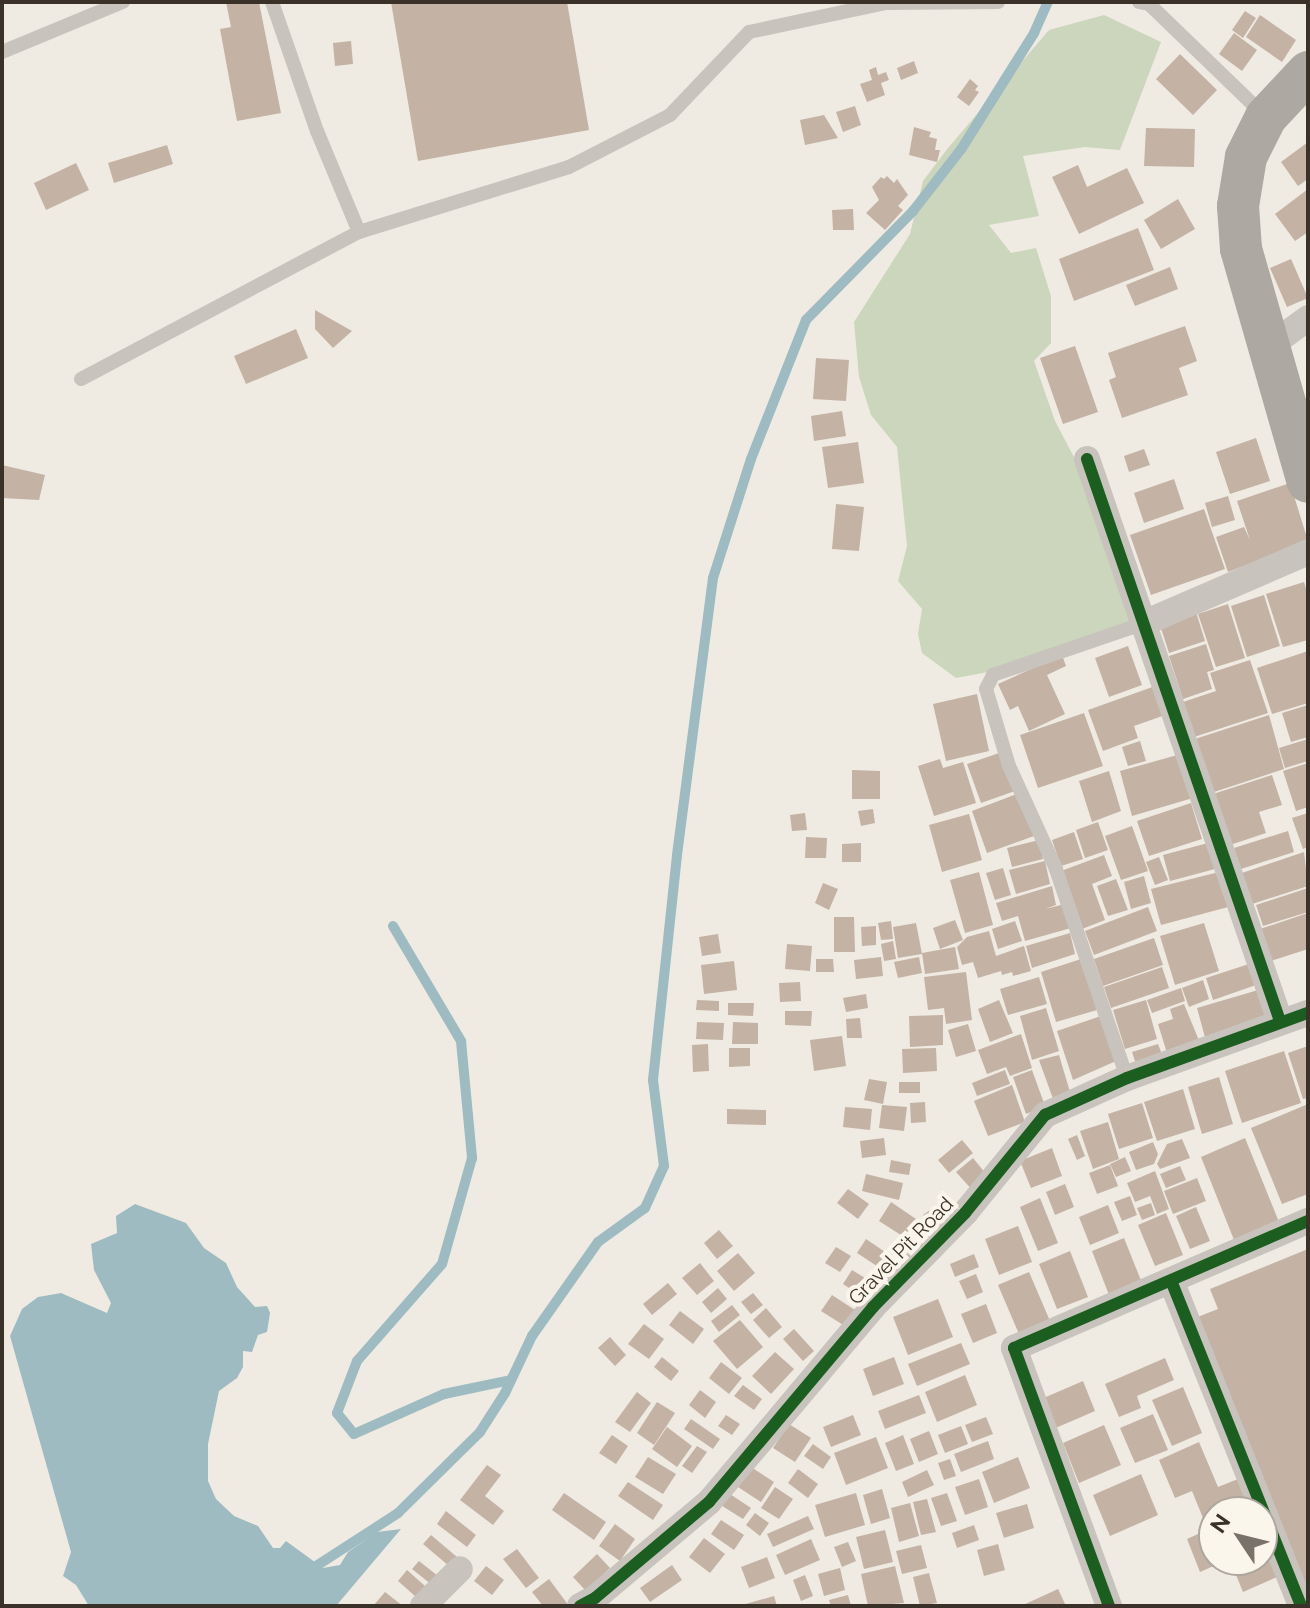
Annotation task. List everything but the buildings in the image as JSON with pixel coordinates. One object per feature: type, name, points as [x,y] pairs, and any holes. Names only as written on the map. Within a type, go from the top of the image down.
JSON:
[{"type":"main road","points":[[1308,72],[1266,117],[1246,157],[1238,206],[1241,249],[1308,482]]},
{"type":"street","points":[[1270,346],[1308,318]]},
{"type":"street","points":[[1087,459],[1280,1021]]},
{"type":"street","points":[[1142,624],[1308,552]]},
{"type":"street","name":"Gravel Pit Road","points":[[580,1606],[595,1598],[709,1502],[873,1307],[965,1213],[1045,1115],[1127,1078],[1308,1013]]},
{"type":"street","points":[[1109,1606],[1014,1348],[1172,1283],[1308,1221]]},
{"type":"street","points":[[1172,1283],[1301,1606]]},
{"type":"street","points":[[423,1606],[460,1569]]},
{"type":"lane","points":[[2,52],[123,2]]},
{"type":"lane","points":[[272,2],[317,131],[359,232]]},
{"type":"lane","points":[[81,379],[359,232],[582,161],[670,115],[749,32],[886,3],[997,2]]},
{"type":"lane","points":[[1139,2],[1149,4],[1266,117]]},
{"type":"lane","points":[[1127,1078],[1056,869],[1009,766],[986,689],[993,675],[1142,624]]},
{"type":"green space","points":[[1104,15],[1161,42],[1120,150],[1085,147],[1023,156],[1039,216],[989,225],[1011,253],[1036,248],[1051,296],[1051,343],[1034,361],[1055,421],[1085,478],[1133,621],[1004,669],[956,678],[922,653],[918,634],[922,609],[898,581],[907,546],[897,447],[871,415],[859,377],[854,322],[910,234],[923,181],[948,148],[1049,30]]},
{"type":"water","points":[[135,1204],[186,1223],[204,1248],[226,1263],[237,1287],[255,1307],[267,1306],[270,1313],[267,1332],[258,1335],[252,1352],[243,1351],[243,1367],[237,1378],[219,1391],[208,1444],[208,1481],[216,1499],[234,1516],[258,1526],[273,1548],[280,1548],[286,1541],[323,1568],[340,1565],[348,1552],[377,1532],[401,1529],[336,1606],[89,1606],[76,1585],[63,1576],[71,1552],[10,1336],[22,1309],[38,1297],[61,1293],[107,1313],[111,1303],[94,1270],[91,1244],[117,1233],[116,1216]]},
{"type":"waterway","points":[[310,1570],[398,1513],[480,1432],[505,1393],[532,1336],[598,1242],[645,1208],[664,1166],[653,1080],[677,855],[713,578],[751,459],[806,320],[913,211],[962,148],[1034,33],[1048,2]]},
{"type":"waterway","points":[[393,926],[461,1041],[472,1158],[442,1264],[357,1361],[337,1413],[354,1434],[444,1394],[511,1380]]},
{"type":"cycle path","points":[[1087,459],[1280,1021]]},
{"type":"cycle path","points":[[580,1606],[595,1598],[709,1502],[873,1307],[965,1213],[1045,1115],[1127,1078],[1308,1013]]},
{"type":"cycle path","points":[[1109,1606],[1014,1348],[1308,1221]]},
{"type":"cycle path","points":[[1172,1283],[1301,1606]]}]
